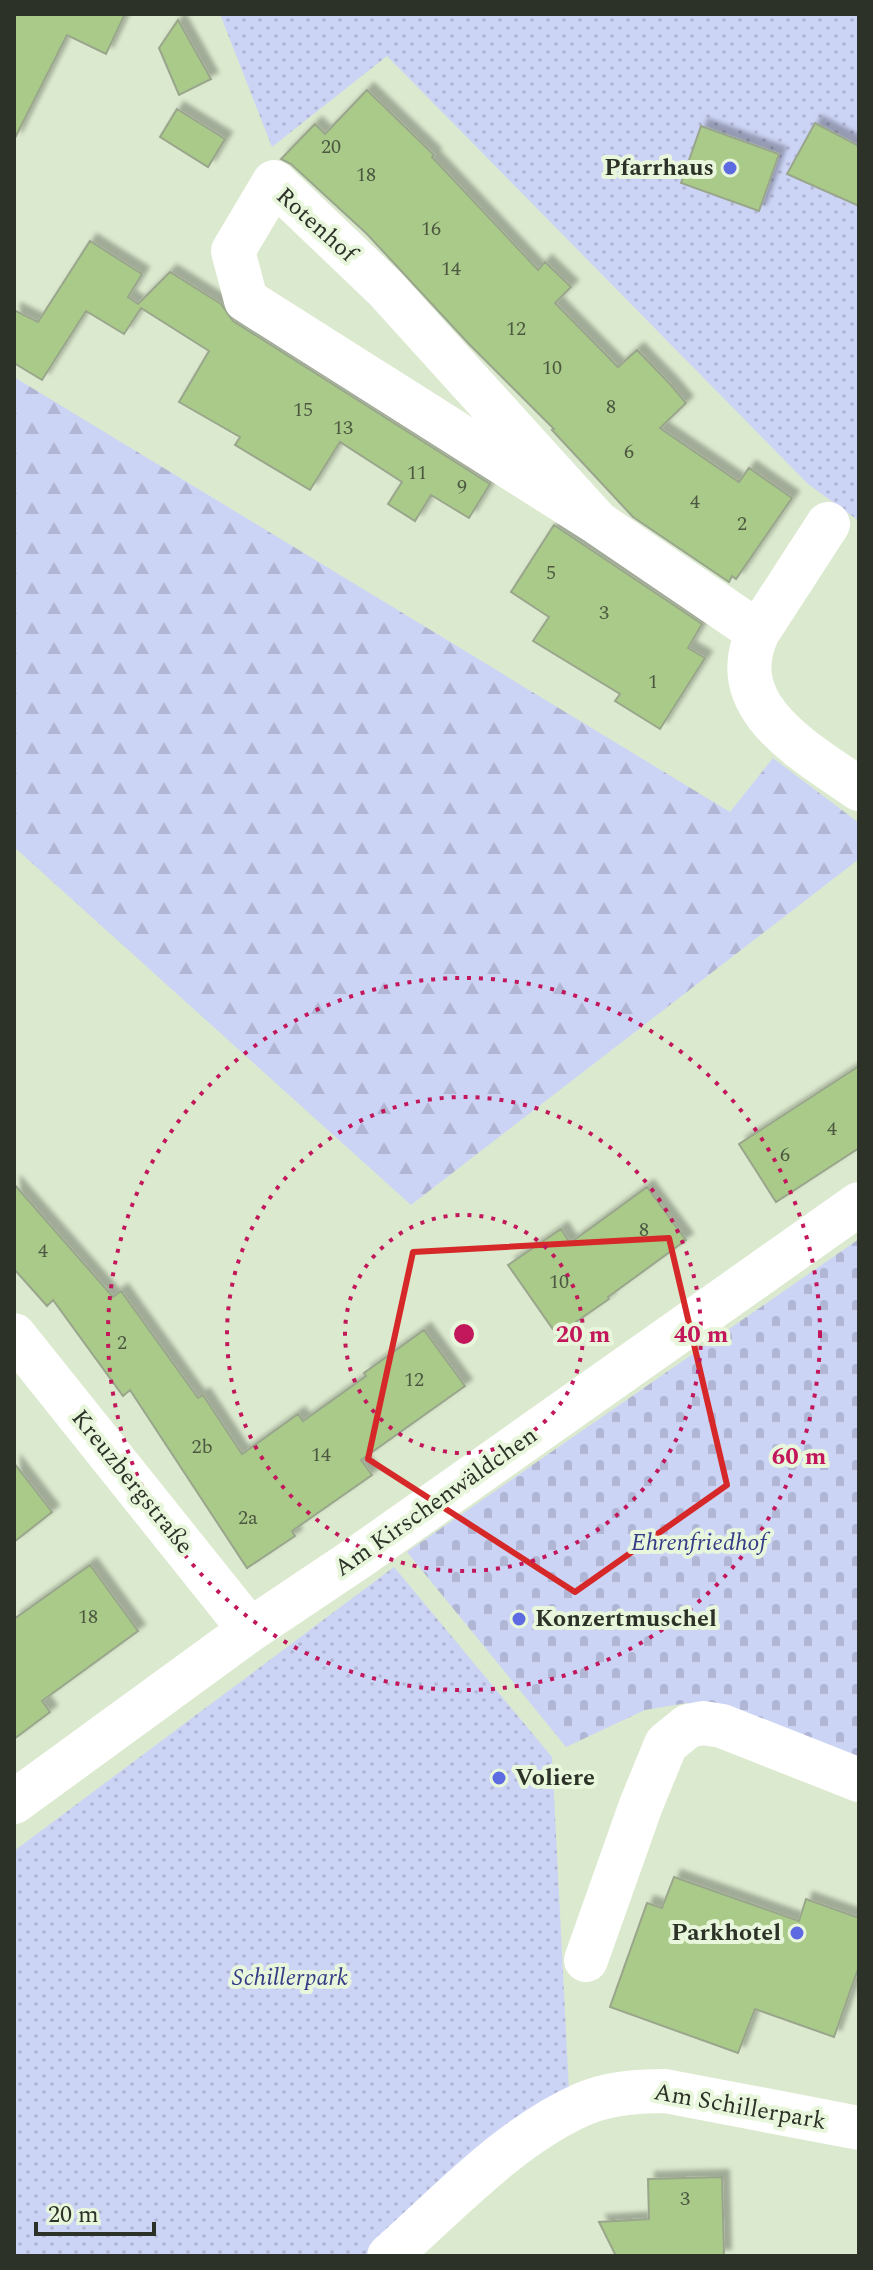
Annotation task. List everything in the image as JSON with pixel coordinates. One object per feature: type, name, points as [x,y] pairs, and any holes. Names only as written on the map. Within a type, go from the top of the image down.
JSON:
[{"type":"street","name":"Rotenhof","points":[[598,523],[385,288],[274,182],[233,251],[246,300],[598,523],[758,632]]},
{"type":"street","points":[[828,524],[758,632],[747,666],[759,704],[775,726],[859,789]]},
{"type":"street","name":"Am Kirschenwäldchen","points":[[14,1802],[250,1630],[356,1559],[859,1204]]},
{"type":"street","name":"Kreuzbergstraße","points":[[14,1335],[250,1630]]},
{"type":"street","points":[[586,1960],[666,1744],[688,1726],[703,1723],[722,1726],[859,1780]]},
{"type":"street","name":"Am Schillerpark","points":[[389,2256],[518,2142],[583,2104],[603,2098],[641,2091],[665,2091],[859,2128]]},
{"type":"highlighted area","points":[[669,1238],[727,1485],[575,1592],[368,1459],[413,1252]]},
{"type":"green space","points":[[220,14],[859,14],[859,521],[808,484],[387,56],[272,147]]},
{"type":"green space","points":[[14,377],[730,812],[773,758],[859,823],[859,859],[411,1205],[14,847]]},
{"type":"green space","name":"Ehrenfriedhof","points":[[859,1239],[859,1763],[720,1709],[687,1703],[645,1710],[566,1747],[407,1552]]},
{"type":"green space","name":"Schillerpark","points":[[394,1567],[552,1757],[569,2090],[374,2256],[14,2256],[14,1851]]},
{"type":"building","points":[[14,14],[125,14],[106,54],[67,35],[14,140]]},
{"type":"building","points":[[178,20],[211,79],[179,95],[159,48]]},
{"type":"building","points":[[367,90],[434,155],[432,157],[538,270],[545,262],[571,287],[555,303],[618,367],[637,350],[670,384],[686,403],[660,428],[739,482],[749,468],[792,498],[736,579],[732,576],[729,582],[633,517],[554,429],[469,344],[367,234],[291,164],[281,159],[315,124],[325,134]]},
{"type":"building","points":[[177,109],[225,139],[208,167],[160,137]]},
{"type":"building","points":[[815,123],[859,146],[859,206],[787,174]]},
{"type":"building","name":"Pfarrhaus","points":[[701,126],[779,154],[759,211],[681,183]]},
{"type":"building","points":[[90,241],[142,274],[128,297],[138,304],[170,272],[221,304],[233,321],[490,484],[469,518],[431,495],[415,521],[388,504],[402,482],[340,442],[310,490],[235,445],[240,437],[179,402],[209,351],[141,308],[124,334],[86,311],[42,380],[14,363],[14,310],[38,322]]},
{"type":"building","points":[[554,525],[702,624],[688,648],[705,658],[660,729],[615,701],[620,694],[533,641],[549,617],[511,592]]},
{"type":"building","points":[[859,1066],[859,1148],[776,1202],[739,1144]]},
{"type":"building","points":[[14,1184],[113,1297],[121,1291],[198,1398],[203,1395],[242,1454],[298,1414],[303,1421],[424,1330],[465,1386],[361,1460],[372,1475],[292,1531],[295,1536],[247,1568],[130,1390],[123,1396],[53,1300],[47,1306],[14,1269]]},
{"type":"building","points":[[647,1187],[686,1240],[557,1335],[508,1265],[561,1229],[570,1243]]},
{"type":"building","points":[[14,1463],[52,1512],[14,1542]]},
{"type":"building","points":[[90,1565],[138,1631],[42,1701],[50,1712],[14,1739],[14,1619]]},
{"type":"building","points":[[674,1877],[799,1921],[806,1899],[859,1918],[859,1966],[834,2037],[755,2009],[738,2053],[610,2007],[647,1903],[662,1908]]},
{"type":"building","points":[[722,2177],[724,2256],[616,2256],[599,2222],[649,2219],[648,2179]]},
{"type":"place","name":"Pfarrhaus","points":[[730,168]]},
{"type":"place","name":"Konzertmuschel","points":[[519,1619]]},
{"type":"place","name":"Voliere","points":[[499,1778]]},
{"type":"place","name":"Parkhotel","points":[[797,1933]]}]
